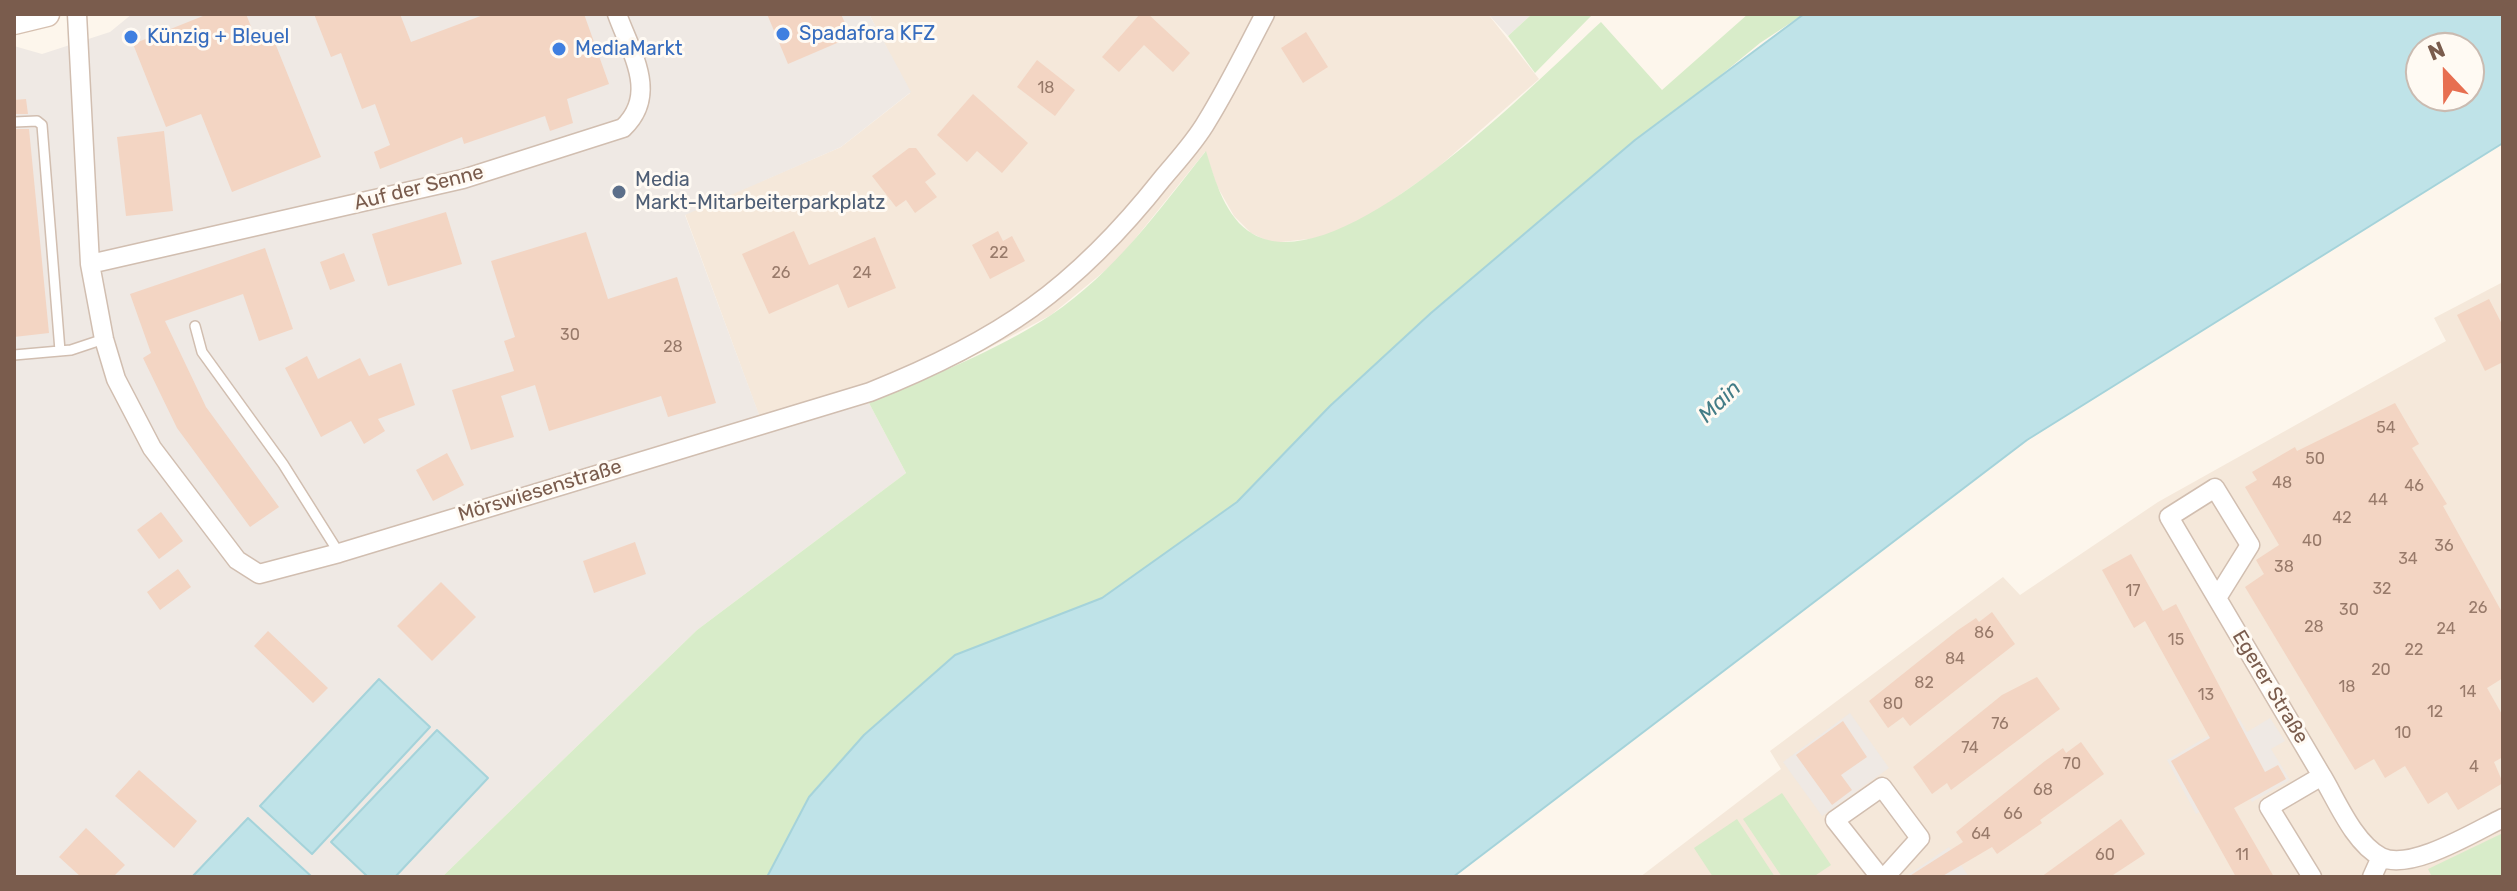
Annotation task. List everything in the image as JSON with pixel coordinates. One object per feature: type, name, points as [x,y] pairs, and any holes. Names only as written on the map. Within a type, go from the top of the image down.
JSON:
[{"type":"street","points":[[14,22],[47,14]]},
{"type":"street","name":"Mörswiesenstraße","points":[[77,14],[90,264],[104,339],[121,390],[152,448],[247,570],[269,573],[858,396],[929,369],[986,339],[1073,278],[1129,222],[1205,124],[1265,14]]},
{"type":"street","name":"Auf der Senne","points":[[90,264],[463,179],[623,128],[636,116],[642,103],[641,84],[617,14]]},
{"type":"street","name":"Egerer Straße","points":[[2217,598],[2250,545],[2215,488],[2169,517],[2322,776],[2365,843],[2381,857]]},
{"type":"street","points":[[2312,877],[2269,807],[2322,776]]},
{"type":"street","points":[[1882,787],[1920,838],[1883,877],[1835,820],[1882,787]]},
{"type":"street","points":[[2372,877],[2381,857],[2396,860],[2420,856],[2503,818]]},
{"type":"lane","points":[[14,122],[37,121],[42,125],[60,351]]},
{"type":"lane","points":[[195,326],[202,352],[283,464],[339,553]]},
{"type":"lane","points":[[14,355],[60,351],[104,339]]},
{"type":"shaded area","points":[[132,14],[869,14],[911,92],[841,147],[685,215],[764,428],[869,403],[906,473],[697,630],[442,877],[14,877],[14,46],[42,54],[110,32]]},
{"type":"shaded area","points":[[869,14],[1488,14],[1539,79],[1435,170],[1374,213],[1327,237],[1272,243],[1251,233],[1234,216],[1217,186],[1205,152],[1118,260],[1051,315],[968,359],[869,403],[764,429],[685,214],[841,147],[910,93]]},
{"type":"shaded area","points":[[1488,14],[1532,14],[1508,36]]},
{"type":"shaded area","points":[[2503,282],[2503,877],[1640,877],[1781,769],[1770,751],[2003,577],[2020,595],[2158,502],[2446,341],[2434,318]]},
{"type":"shaded area","points":[[1850,713],[1889,768],[1822,816],[1783,762]]},
{"type":"shaded area","points":[[2239,718],[2247,732],[2270,718],[2285,741],[2271,749],[2290,780],[2252,802],[2243,788],[2196,814],[2167,760]]},
{"type":"shaded area","points":[[1949,847],[1969,877],[1905,877]]},
{"type":"green space","points":[[1532,14],[1593,14],[1535,73],[1508,36]]},
{"type":"green space","points":[[1748,14],[1804,14],[1760,43],[1431,313],[1330,406],[1238,502],[1102,598],[955,655],[864,735],[809,797],[767,877],[442,877],[697,630],[906,473],[869,403],[1008,341],[1074,298],[1115,260],[1153,218],[1206,151],[1222,197],[1243,227],[1253,234],[1291,242],[1336,230],[1385,204],[1436,168],[1486,128],[1601,22],[1662,90]]},
{"type":"green space","points":[[1782,793],[1831,865],[1813,877],[1782,877],[1743,819]]},
{"type":"green space","points":[[1737,819],[1775,877],[1713,877],[1694,848]]},
{"type":"green space","points":[[2503,833],[2503,877],[2432,877],[2428,869]]},
{"type":"water","name":"Main","points":[[1804,14],[2503,14],[2503,143],[2027,440],[1453,877],[767,877],[809,797],[864,735],[955,655],[1102,598],[1237,502],[1330,406],[1431,313],[1635,140]]},
{"type":"water","points":[[379,679],[430,727],[312,854],[260,806]]},
{"type":"water","points":[[437,730],[488,778],[395,877],[368,877],[331,842]]},
{"type":"water","points":[[248,818],[312,877],[192,877]]},
{"type":"building","points":[[208,14],[246,14],[258,44],[273,38],[321,157],[232,192],[201,114],[166,127],[133,44]]},
{"type":"building","points":[[314,14],[400,14],[411,42],[486,14],[584,14],[609,84],[567,99],[573,123],[550,131],[545,116],[464,144],[462,137],[380,169],[374,152],[390,145],[375,104],[362,109],[341,53],[331,57]]},
{"type":"building","points":[[767,14],[841,14],[851,37],[788,64]]},
{"type":"building","points":[[1140,14],[1148,14],[1190,53],[1173,72],[1144,45],[1119,72],[1102,57]]},
{"type":"building","points":[[1306,32],[1328,67],[1303,83],[1281,48]]},
{"type":"building","points":[[1037,60],[1075,90],[1055,116],[1017,87]]},
{"type":"building","points":[[973,94],[1028,143],[1002,173],[977,151],[967,162],[937,135]]},
{"type":"building","points":[[26,99],[28,114],[14,114],[14,100]]},
{"type":"building","points":[[14,129],[29,129],[49,333],[14,337]]},
{"type":"building","points":[[164,131],[173,211],[126,216],[117,137]]},
{"type":"building","points":[[909,148],[916,148],[936,174],[925,182],[937,197],[915,213],[906,200],[896,207],[872,176]]},
{"type":"building","points":[[446,212],[462,264],[388,286],[372,234]]},
{"type":"building","points":[[794,231],[809,265],[875,237],[896,288],[848,308],[838,284],[769,314],[742,254]]},
{"type":"building","points":[[998,231],[1003,241],[1012,236],[1025,261],[990,279],[972,245]]},
{"type":"building","points":[[586,232],[608,299],[677,277],[716,403],[668,417],[661,396],[549,431],[535,385],[501,396],[514,437],[471,450],[452,390],[514,371],[504,341],[515,337],[491,261]]},
{"type":"building","points":[[265,248],[293,329],[259,341],[243,294],[165,321],[206,407],[279,507],[250,527],[177,428],[143,358],[151,353],[130,294]]},
{"type":"building","points":[[344,253],[355,281],[330,290],[320,262]]},
{"type":"building","points":[[2489,299],[2503,326],[2503,362],[2485,371],[2457,315]]},
{"type":"building","points":[[307,356],[318,379],[360,358],[369,376],[401,363],[415,405],[378,419],[385,431],[364,444],[351,421],[321,437],[285,368]]},
{"type":"building","points":[[2395,403],[2419,444],[2412,448],[2447,504],[2443,506],[2503,614],[2503,678],[2487,688],[2503,716],[2503,757],[2494,762],[2503,783],[2458,810],[2447,792],[2428,804],[2405,766],[2385,778],[2374,759],[2355,770],[2245,587],[2264,574],[2256,560],[2279,545],[2245,487],[2257,480],[2252,472],[2295,447],[2297,451]]},
{"type":"building","points":[[447,453],[464,485],[433,501],[416,470]]},
{"type":"building","points":[[161,512],[183,541],[159,559],[137,530]]},
{"type":"building","points":[[635,542],[646,574],[594,593],[583,561]]},
{"type":"building","points":[[2131,554],[2163,611],[2176,604],[2265,772],[2278,765],[2286,779],[2234,808],[2274,877],[2236,877],[2171,761],[2210,738],[2145,621],[2134,628],[2102,570]]},
{"type":"building","points":[[178,569],[191,587],[160,610],[147,592]]},
{"type":"building","points":[[441,582],[476,617],[432,661],[397,626]]},
{"type":"building","points":[[1992,612],[2015,644],[1910,726],[1903,717],[1888,728],[1869,701],[1958,630],[1976,618],[1979,622]]},
{"type":"building","points":[[268,631],[328,688],[313,703],[254,646]]},
{"type":"building","points":[[2037,677],[2060,709],[1951,790],[1947,783],[1932,794],[1913,767],[2002,695]]},
{"type":"building","points":[[1843,721],[1867,757],[1841,775],[1852,790],[1832,805],[1796,755]]},
{"type":"building","points":[[2081,742],[2104,774],[2040,820],[2042,823],[1997,854],[1992,847],[1941,877],[1908,877],[1963,842],[1956,832],[2045,761],[2063,748],[2066,753]]},
{"type":"building","points":[[139,770],[197,821],[174,848],[115,796]]},
{"type":"building","points":[[2121,819],[2145,854],[2110,877],[2041,877]]},
{"type":"building","points":[[86,828],[125,865],[113,877],[81,877],[59,857]]},
{"type":"place","name":"Spadafora KFZ","points":[[783,34]]},
{"type":"place","name":"Künzig + Bleuel","points":[[131,37]]},
{"type":"place","name":"MediaMarkt","points":[[559,49]]},
{"type":"place","name":"Media Markt-Mitarbeiterparkplatz","points":[[619,192]]}]
